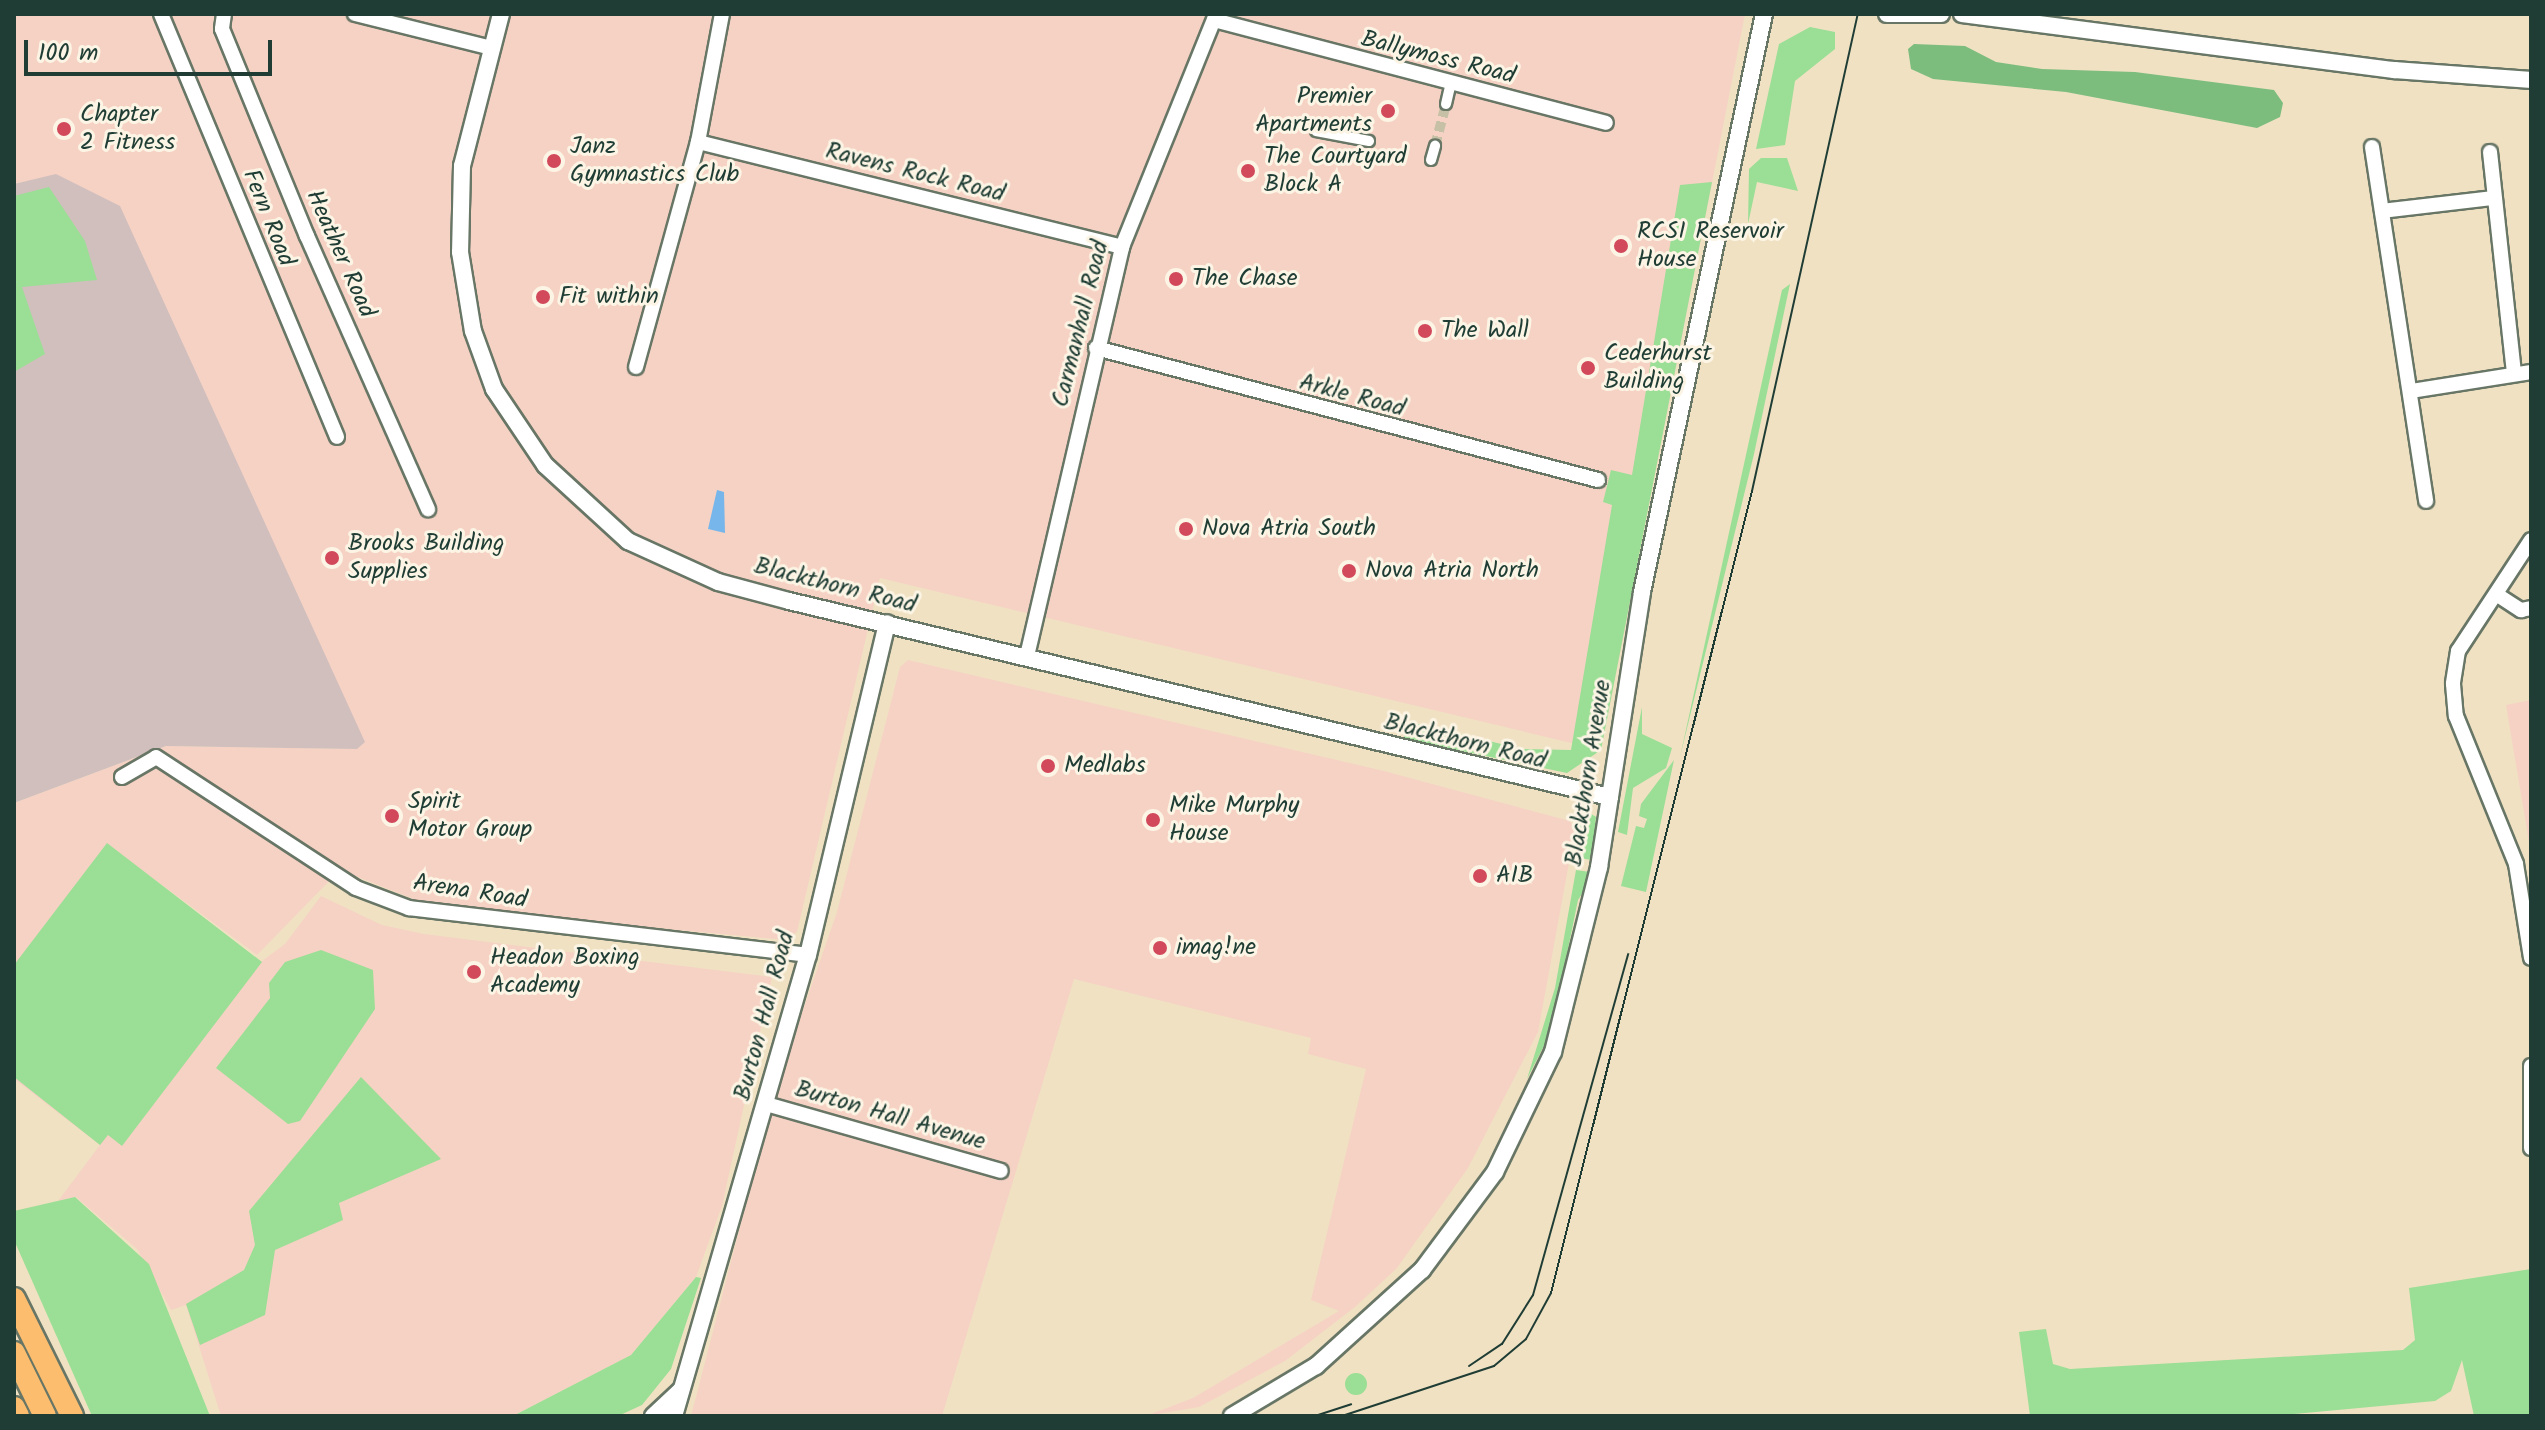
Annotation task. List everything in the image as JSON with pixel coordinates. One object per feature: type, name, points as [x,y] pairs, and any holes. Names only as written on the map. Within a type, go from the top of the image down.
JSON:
[{"type":"highway","points":[[14,1299],[68,1407]]},
{"type":"highway","points":[[14,1353],[38,1414]]},
{"type":"highway","points":[[14,1408],[18,1416]]},
{"type":"street","name":"Fern Road","points":[[161,14],[337,437]]},
{"type":"street","name":"Heather Road","points":[[224,14],[222,29],[307,236],[428,509]]},
{"type":"street","points":[[355,14],[491,48]]},
{"type":"street","name":"Blackthorn Road","points":[[501,14],[462,166],[460,252],[473,331],[516,422],[582,505],[663,561],[887,623],[1610,797]]},
{"type":"street","points":[[636,367],[698,142],[722,14]]},
{"type":"street","name":"Blackthorn Avenue","points":[[1232,1416],[1316,1366],[1377,1316],[1495,1172],[1553,1052],[1610,797],[1642,592],[1764,14]]},
{"type":"street","points":[[1887,14],[1941,14]]},
{"type":"street","points":[[1962,14],[2395,70],[2531,80]]},
{"type":"street","name":"Ballymoss Road","points":[[1215,17],[1450,86],[1606,123]]},
{"type":"street","name":"Carmanhall Road","points":[[1027,656],[1096,348],[1122,247],[1215,17]]},
{"type":"street","points":[[1446,104],[1450,86]]},
{"type":"street","points":[[1316,131],[1369,141]]},
{"type":"street","name":"Ravens Rock Road","points":[[698,142],[1122,247]]},
{"type":"street","points":[[1431,160],[1435,146]]},
{"type":"street","points":[[2372,147],[2426,501]]},
{"type":"street","points":[[2490,152],[2514,374]]},
{"type":"street","points":[[2382,211],[2493,198]]},
{"type":"street","name":"Arkle Road","points":[[1096,348],[1598,480]]},
{"type":"street","points":[[2411,391],[2531,372]]},
{"type":"street","points":[[2531,540],[2458,651],[2456,716],[2499,809],[2531,958]]},
{"type":"street","points":[[2496,594],[2521,610],[2531,608]]},
{"type":"street","name":"Burton Hall Road","points":[[679,1407],[808,955],[887,623]]},
{"type":"street","name":"Arena Road","points":[[122,777],[156,757],[356,888],[409,908],[808,955]]},
{"type":"street","points":[[2531,1066],[2531,1148]]},
{"type":"street","name":"Burton Hall Avenue","points":[[766,1104],[1001,1171]]},
{"type":"street","points":[[38,1414],[68,1407]]},
{"type":"street","points":[[653,1416],[679,1407]]},
{"type":"shaded area","points":[[14,14],[1745,14],[1601,750],[880,578],[797,932],[786,940],[434,907],[340,870],[257,955],[135,865],[258,964],[285,944],[321,896],[382,925],[424,934],[772,977],[722,1206],[696,1277],[631,1355],[513,1416],[221,1416],[186,1305],[171,1310],[137,1249],[76,1197],[58,1201],[100,1145],[14,1079],[14,803],[166,746],[357,749],[26,181],[14,184]]},
{"type":"shaded area","points":[[56,174],[120,206],[365,742],[357,749],[166,746],[14,803],[14,184]]},
{"type":"shaded area","points":[[908,660],[1384,771],[1570,821],[1575,830],[1538,1032],[1468,1168],[1397,1268],[1355,1307],[1285,1361],[1199,1407],[1146,1416],[1193,1398],[1339,1311],[1311,1300],[1366,1069],[1308,1054],[1311,1038],[1074,979],[942,1416],[691,1416],[776,1088],[837,912],[900,667]]},
{"type":"shaded area","points":[[2531,700],[2531,854],[2506,705]]},
{"type":"green space","points":[[1810,27],[1835,32],[1835,49],[1795,81],[1785,145],[1756,149],[1779,44]]},
{"type":"green space","points":[[1914,44],[1965,46],[1996,62],[2042,69],[2135,72],[2274,90],[2283,103],[2280,117],[2257,128],[2066,92],[1933,79],[1911,69],[1908,49]]},
{"type":"green space","points":[[1761,158],[1787,158],[1798,191],[1757,182],[1748,224],[1749,169]]},
{"type":"green space","points":[[1712,182],[1601,750],[1567,773],[1404,739],[1406,721],[1522,749],[1571,750],[1612,505],[1603,502],[1611,470],[1632,475],[1680,185]]},
{"type":"green space","points":[[49,187],[85,241],[97,280],[22,287],[45,354],[14,372],[14,196]]},
{"type":"green space","points":[[1790,284],[1754,454],[1680,757],[1782,290]]},
{"type":"green space","points":[[1642,707],[1642,734],[1672,748],[1666,768],[1633,788],[1627,835],[1618,832]]},
{"type":"green space","points":[[1674,760],[1646,892],[1621,886],[1636,826],[1644,828],[1647,819],[1639,816],[1641,804]]},
{"type":"green space","points":[[1577,805],[1596,817],[1592,860],[1579,858]]},
{"type":"green space","points":[[107,843],[262,962],[122,1146],[108,1135],[100,1145],[14,1077],[14,965]]},
{"type":"green space","points":[[1576,870],[1590,872],[1587,886],[1578,900],[1551,1032],[1527,1079],[1555,988]]},
{"type":"green space","points":[[321,950],[373,970],[375,1009],[300,1121],[288,1124],[216,1068],[270,998],[269,983],[285,962]]},
{"type":"green space","points":[[361,1077],[441,1159],[339,1203],[343,1220],[275,1250],[265,1315],[200,1345],[186,1304],[244,1270],[255,1245],[249,1211]]},
{"type":"green space","points":[[75,1197],[149,1264],[210,1416],[92,1416],[14,1240],[14,1211]]},
{"type":"green space","points":[[2531,1269],[2531,1416],[2474,1416],[2462,1360],[2451,1391],[2435,1401],[2271,1416],[2030,1416],[2019,1332],[2046,1329],[2053,1364],[2070,1369],[2403,1350],[2415,1340],[2409,1288]]},
{"type":"green space","points":[[696,1277],[701,1278],[671,1369],[642,1405],[618,1416],[513,1416],[631,1355]]},
{"type":"green space","points":[[1356,1373],[1367,1384],[1356,1395],[1345,1384]]},
{"type":"water","points":[[717,490],[724,492],[725,533],[708,529]]},
{"type":"tunnel","points":[[1435,146],[1446,104]]},
{"type":"tram line","points":[[1342,1416],[1494,1366],[1526,1339],[1551,1293],[1752,491],[1858,14]]},
{"type":"tram line","points":[[1469,1366],[1502,1344],[1533,1295],[1628,954]]},
{"type":"tram line","points":[[1315,1416],[1351,1404]]},
{"type":"place","name":"Premier Apartments","points":[[1388,111]]},
{"type":"place","name":"Chapter 2 Fitness","points":[[64,129]]},
{"type":"place","name":"Janz Gymnastics Club","points":[[554,161]]},
{"type":"place","name":"The Courtyard Block A","points":[[1248,171]]},
{"type":"place","name":"RCSI Reservoir House","points":[[1621,246]]},
{"type":"place","name":"The Chase","points":[[1176,279]]},
{"type":"place","name":"Fit within","points":[[543,297]]},
{"type":"place","name":"The Wall","points":[[1425,331]]},
{"type":"place","name":"Cederhurst Building","points":[[1588,368]]},
{"type":"place","name":"Nova Atria South","points":[[1186,529]]},
{"type":"place","name":"Brooks Building Supplies","points":[[332,558]]},
{"type":"place","name":"Nova Atria North","points":[[1349,571]]},
{"type":"place","name":"Medlabs","points":[[1048,766]]},
{"type":"place","name":"Spirit Motor Group","points":[[392,816]]},
{"type":"place","name":"Mike Murphy House","points":[[1153,820]]},
{"type":"place","name":"AIB","points":[[1480,876]]},
{"type":"place","name":"imag!ne","points":[[1160,948]]},
{"type":"place","name":"Headon Boxing Academy","points":[[474,972]]}]
